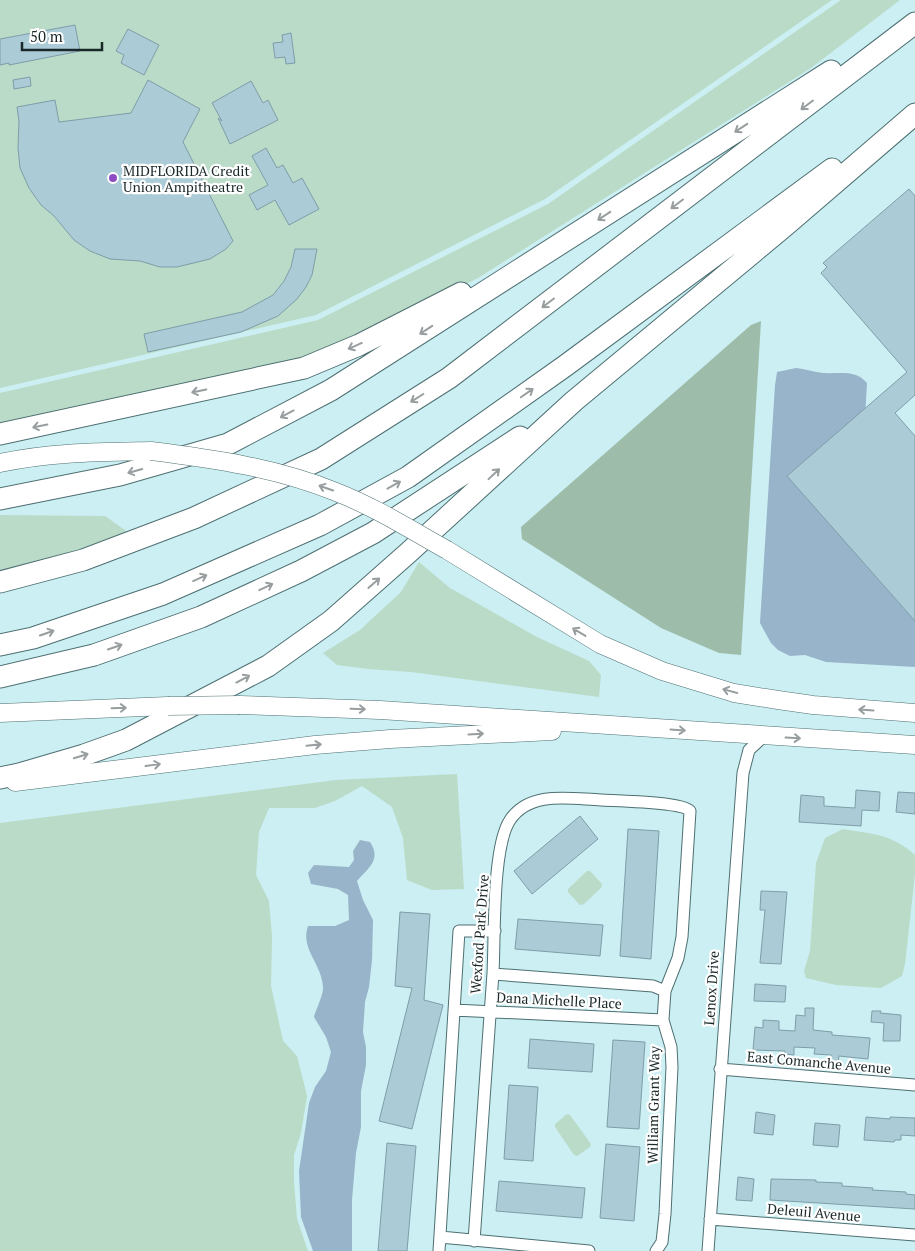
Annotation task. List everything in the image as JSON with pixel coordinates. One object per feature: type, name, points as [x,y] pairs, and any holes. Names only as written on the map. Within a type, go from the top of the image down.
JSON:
[{"type":"highway","points":[[0,500],[120,475],[228,444],[331,390],[915,17]]},
{"type":"highway","points":[[0,582],[83,560],[194,518],[321,459],[449,378],[915,23]]},
{"type":"highway","points":[[0,645],[33,638],[163,594],[320,525],[408,477],[564,366],[915,108]]},
{"type":"highway","points":[[0,778],[84,755],[126,740],[268,666],[331,621],[574,401],[786,225],[915,114]]},
{"type":"highway","points":[[0,434],[304,368],[359,345],[570,238]]},
{"type":"highway","points":[[0,678],[94,655],[200,617],[301,571],[373,533],[574,401]]},
{"type":"main road","points":[[0,463],[27,457],[152,451],[216,459],[273,471],[336,492],[381,513],[447,550],[600,644],[662,670],[734,693],[813,706],[915,713]]},
{"type":"main road","points":[[0,714],[168,706],[240,705],[380,710],[915,745]]},
{"type":"main road","points":[[0,784],[315,745],[390,739],[633,726]]},
{"type":"main road","points":[[873,743],[889,738],[915,736]]},
{"type":"street","name":"Lenox Drive","points":[[708,1251],[743,772],[749,750],[764,736]]},
{"type":"street","name":"Wexford Park Drive","points":[[473,1245],[497,880],[502,838],[510,819],[524,807],[537,800],[556,798],[677,805],[688,808],[690,811]]},
{"type":"street","name":"William Grant Way","points":[[656,1251],[662,1242],[672,1067],[671,1047],[663,1020],[665,991],[678,958],[682,937],[690,811]]},
{"type":"street","points":[[439,1251],[459,931],[495,931]]},
{"type":"street","name":"Dana Michelle Place","points":[[492,974],[653,986],[665,991]]},
{"type":"street","name":"Dana Michelle Place","points":[[454,1010],[663,1020]]},
{"type":"street","name":"East Comanche Avenue","points":[[720,1069],[915,1085]]},
{"type":"street","name":"Deleuil Avenue","points":[[710,1218],[915,1235]]},
{"type":"street","points":[[440,1237],[473,1245],[589,1251]]},
{"type":"green space","points":[[0,0],[832,0],[545,199],[316,315],[0,388]]},
{"type":"green space","points":[[841,0],[900,0],[811,68],[478,278],[357,339],[302,362],[0,427],[0,393],[318,320],[548,204]]},
{"type":"green space","points":[[761,321],[741,655],[719,653],[661,628],[522,539],[521,527],[751,325]]},
{"type":"green space","points":[[0,515],[105,516],[129,533],[0,574]]},
{"type":"green space","points":[[419,562],[450,588],[537,637],[589,661],[601,675],[599,697],[411,672],[337,665],[323,653],[360,630],[401,592]]},
{"type":"green space","points":[[457,774],[464,889],[432,890],[407,880],[403,838],[392,807],[362,786],[335,801],[315,808],[269,808],[259,832],[256,875],[269,901],[272,936],[271,986],[283,1041],[297,1056],[307,1096],[301,1133],[294,1155],[294,1182],[297,1219],[308,1251],[0,1251],[0,823],[336,780]]},
{"type":"green space","points":[[843,829],[890,839],[915,855],[915,874],[902,976],[881,988],[836,985],[806,978],[804,971],[810,951],[816,863],[825,838]]},
{"type":"green space","points":[[587,871],[590,871],[602,884],[601,888],[584,904],[580,905],[568,892],[568,889]]},
{"type":"green space","points":[[567,1114],[570,1115],[591,1144],[590,1147],[577,1156],[574,1155],[555,1127],[555,1124]]},
{"type":"water","points":[[796,368],[823,373],[852,374],[867,383],[857,555],[915,621],[915,667],[826,662],[805,655],[790,656],[778,650],[771,643],[760,623],[775,385],[777,372]]},
{"type":"water","points":[[360,840],[370,842],[375,854],[369,868],[357,881],[363,900],[373,920],[372,960],[365,1002],[363,1032],[366,1047],[366,1065],[361,1091],[361,1127],[356,1153],[352,1200],[352,1251],[313,1251],[301,1217],[299,1171],[309,1103],[315,1087],[326,1071],[331,1052],[326,1037],[314,1017],[323,987],[322,979],[309,949],[306,934],[308,926],[335,926],[349,920],[348,895],[338,889],[311,884],[308,873],[314,865],[349,867],[354,860],[353,851]]},
{"type":"building","points":[[75,25],[80,51],[9,65],[9,63],[0,65],[0,39]]},
{"type":"building","points":[[128,29],[159,45],[144,75],[121,63],[124,55],[116,51]]},
{"type":"building","points":[[291,33],[295,63],[286,64],[285,57],[275,58],[273,43],[283,42],[282,35]]},
{"type":"building","points":[[30,77],[31,86],[14,89],[13,80]]},
{"type":"building","name":"MIDFLORIDA Credit Union Ampitheatre","points":[[148,80],[200,109],[183,142],[233,241],[226,249],[210,259],[177,267],[160,267],[140,261],[110,259],[90,251],[74,240],[54,216],[41,205],[29,188],[20,168],[17,107],[55,100],[59,122],[131,113]]},
{"type":"building","points":[[251,81],[263,103],[268,100],[278,120],[230,144],[218,118],[222,121],[212,103]]},
{"type":"building","points":[[266,148],[277,168],[283,165],[293,183],[302,178],[319,209],[289,225],[275,200],[257,210],[249,195],[268,185],[252,156]]},
{"type":"building","points":[[909,189],[915,196],[915,395],[895,413],[915,436],[915,621],[787,476],[907,372],[821,273],[827,267],[823,263]]},
{"type":"building","points":[[295,249],[317,249],[312,275],[297,299],[278,316],[241,332],[148,352],[144,334],[242,312],[273,295],[284,281],[291,267]]},
{"type":"building","points":[[856,790],[880,792],[879,811],[862,810],[861,826],[799,822],[801,795],[824,797],[824,806],[855,808]]},
{"type":"building","points":[[898,792],[915,793],[915,814],[896,812]]},
{"type":"building","points":[[580,816],[598,839],[532,894],[514,871]]},
{"type":"building","points":[[628,829],[659,831],[651,959],[620,956]]},
{"type":"building","points":[[761,891],[787,892],[781,964],[760,963],[765,910],[760,910]]},
{"type":"building","points":[[400,912],[430,914],[424,1000],[443,1005],[412,1129],[379,1121],[412,988],[395,986]]},
{"type":"building","points":[[518,919],[603,925],[600,956],[515,949]]},
{"type":"building","points":[[755,984],[786,986],[785,1002],[754,1001]]},
{"type":"building","points":[[805,1008],[814,1008],[813,1030],[832,1032],[832,1035],[870,1038],[868,1059],[839,1056],[838,1064],[830,1063],[831,1055],[814,1054],[815,1048],[794,1047],[794,1055],[785,1054],[785,1051],[753,1050],[755,1027],[763,1028],[763,1020],[779,1021],[779,1030],[795,1031],[796,1015],[805,1016]]},
{"type":"building","points":[[872,1011],[901,1015],[900,1041],[883,1041],[884,1023],[871,1022]]},
{"type":"building","points":[[530,1039],[594,1044],[592,1072],[528,1068]]},
{"type":"building","points":[[613,1040],[645,1042],[639,1129],[607,1127]]},
{"type":"building","points":[[509,1085],[538,1087],[533,1161],[504,1159]]},
{"type":"building","points":[[756,1112],[775,1115],[773,1135],[754,1133]]},
{"type":"building","points":[[866,1117],[890,1119],[890,1117],[915,1118],[915,1136],[901,1135],[901,1140],[895,1140],[894,1142],[864,1140]]},
{"type":"building","points":[[815,1123],[840,1125],[838,1147],[813,1145]]},
{"type":"building","points":[[387,1143],[416,1146],[407,1251],[378,1251]]},
{"type":"building","points":[[606,1144],[640,1147],[634,1221],[600,1218]]},
{"type":"building","points":[[738,1177],[754,1179],[752,1201],[736,1200]]},
{"type":"building","points":[[771,1179],[816,1180],[816,1182],[842,1183],[842,1186],[873,1188],[872,1190],[906,1192],[906,1194],[915,1195],[915,1209],[770,1200]]},
{"type":"building","points":[[499,1181],[585,1188],[582,1218],[496,1211]]},
{"type":"place","name":"MIDFLORIDA Credit Union Ampitheatre","points":[[113,178]]}]
